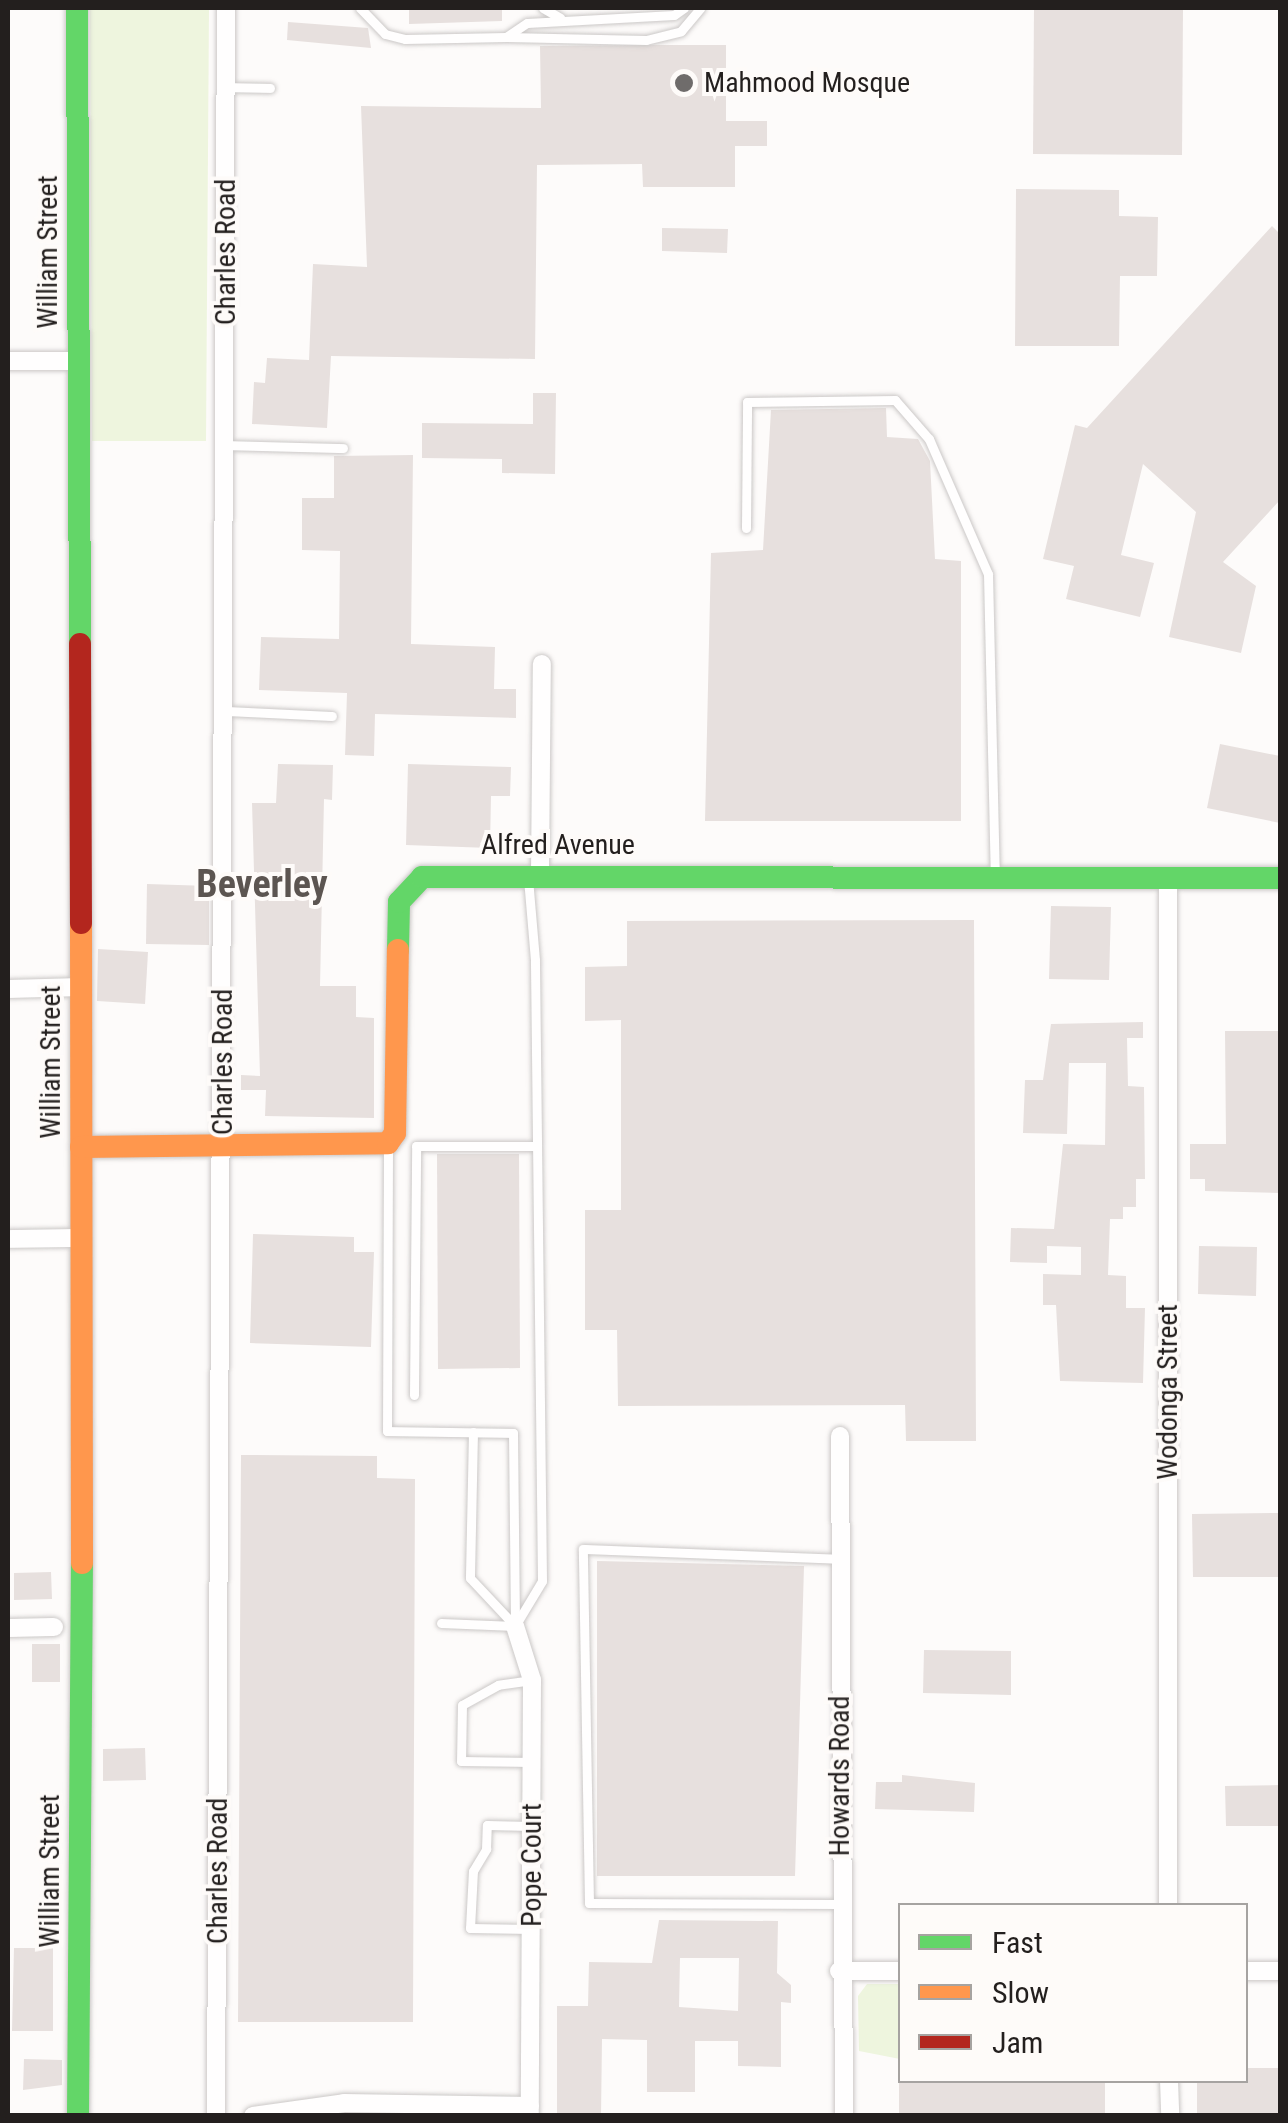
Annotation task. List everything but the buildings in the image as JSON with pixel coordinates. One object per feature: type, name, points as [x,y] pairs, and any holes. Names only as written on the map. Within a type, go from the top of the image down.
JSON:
[{"type":"street","name":"William Street","points":[[77,8],[82,1238],[78,2116]]},
{"type":"street","name":"Charles Road","points":[[216,2116],[226,712],[226,8]]},
{"type":"street","points":[[8,361],[78,361]]},
{"type":"street","points":[[534,874],[542,664]]},
{"type":"street","name":"Alfred Avenue","points":[[388,1142],[395,1133],[399,902],[422,877],[534,874],[1280,878]]},
{"type":"street","name":"Wodonga Street","points":[[1168,878],[1168,1903]]},
{"type":"street","points":[[8,989],[81,987]]},
{"type":"street","points":[[81,1148],[375,1148],[388,1142]]},
{"type":"street","points":[[8,1239],[82,1238]]},
{"type":"street","name":"Howards Road","points":[[840,1436],[840,1971],[844,2116]]},
{"type":"street","name":"Pope Court","points":[[515,1626],[532,1680],[530,2111]]},
{"type":"street","points":[[8,1628],[54,1628]]},
{"type":"street","points":[[840,1971],[898,1970]]},
{"type":"street","points":[[1248,1972],[1280,1971]]},
{"type":"street","points":[[1169,2083],[1170,2116]]},
{"type":"street","points":[[253,2116],[344,2103],[530,2111]]},
{"type":"lane","points":[[360,8],[385,34],[405,39],[646,40],[681,31],[700,8]]},
{"type":"lane","points":[[543,8],[560,18]]},
{"type":"lane","points":[[506,37],[527,23],[560,18],[674,15],[684,8]]},
{"type":"lane","points":[[225,87],[270,88]]},
{"type":"lane","points":[[746,528],[747,402],[895,400],[928,439],[988,574],[995,877]]},
{"type":"lane","points":[[227,445],[343,448]]},
{"type":"lane","points":[[226,712],[332,716]]},
{"type":"lane","points":[[515,1626],[542,1581],[534,874]]},
{"type":"lane","points":[[388,1142],[387,1431],[513,1433],[515,1626]]},
{"type":"lane","points":[[414,1395],[416,1146],[537,1146]]},
{"type":"lane","points":[[472,1432],[470,1578],[515,1626]]},
{"type":"lane","points":[[840,1560],[583,1549],[589,1903],[840,1904]]},
{"type":"lane","points":[[441,1623],[515,1626]]},
{"type":"lane","points":[[532,1680],[498,1685],[462,1705],[462,1762],[532,1762]]},
{"type":"lane","points":[[531,1928],[470,1928],[474,1872],[486,1849],[487,1825],[532,1826]]},
{"type":"green space","points":[[90,8],[209,8],[206,441],[92,441]]},
{"type":"green space","points":[[867,1984],[898,1984],[898,2059],[859,2051],[858,1996]]},
{"type":"traffic: fast","points":[[77,8],[80,644]]},
{"type":"traffic: fast","points":[[398,950],[399,902],[422,877],[1280,878]]},
{"type":"traffic: fast","points":[[78,2116],[82,1563]]},
{"type":"traffic: slow","points":[[81,923],[82,1563]]},
{"type":"traffic: slow","points":[[81,1147],[388,1143],[395,1133],[398,950]]},
{"type":"traffic: jam","points":[[80,644],[81,923]]},
{"type":"place","name":"Mahmood Mosque","points":[[684,83]]},
{"type":"district","name":"Beverley","points":[[262,885]]}]
